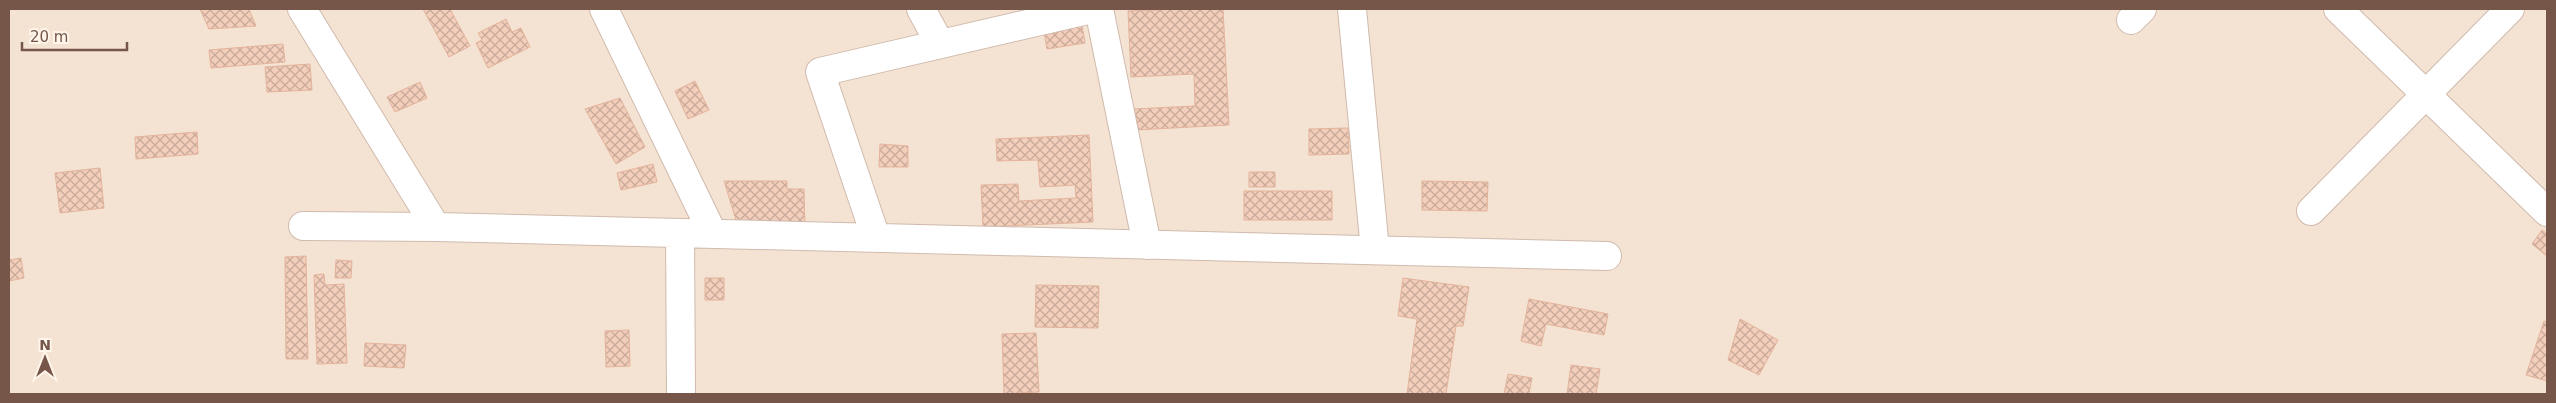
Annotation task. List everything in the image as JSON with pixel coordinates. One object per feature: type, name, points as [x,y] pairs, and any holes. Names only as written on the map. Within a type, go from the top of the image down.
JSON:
[{"type":"street","points":[[302,9],[436,227]]},
{"type":"street","points":[[604,9],[713,234]]},
{"type":"street","points":[[921,9],[940,44]]},
{"type":"street","points":[[876,238],[820,72],[1092,9]]},
{"type":"street","points":[[1099,9],[1147,245]]},
{"type":"street","points":[[1352,9],[1375,250]]},
{"type":"street","points":[[2338,9],[2547,212]]},
{"type":"street","points":[[2311,211],[2510,9]]},
{"type":"street","points":[[304,226],[436,227],[1607,256]]},
{"type":"street","points":[[680,233],[682,394]]},
{"type":"shaded area","points":[[9,9],[2547,9],[2547,394],[9,394]]},
{"type":"building","points":[[200,9],[249,9],[256,26],[209,29]]},
{"type":"building","points":[[423,9],[450,9],[470,46],[449,57]]},
{"type":"building","points":[[1223,9],[1229,125],[1135,130],[1134,109],[1195,106],[1194,74],[1131,77],[1128,11]]},
{"type":"building","points":[[506,19],[512,32],[521,28],[530,47],[488,68],[476,43],[482,40],[478,33]]},
{"type":"building","points":[[1082,25],[1085,43],[1047,49],[1044,32]]},
{"type":"building","points":[[283,44],[285,62],[211,68],[209,50]]},
{"type":"building","points":[[310,64],[312,90],[267,92],[265,67]]},
{"type":"building","points":[[695,81],[709,110],[688,119],[675,91]]},
{"type":"building","points":[[420,82],[427,98],[395,112],[387,97]]},
{"type":"building","points":[[620,98],[645,147],[616,164],[585,109]]},
{"type":"building","points":[[1348,128],[1349,154],[1309,155],[1309,129]]},
{"type":"building","points":[[197,132],[198,154],[136,159],[135,137]]},
{"type":"building","points":[[1089,135],[1093,222],[983,227],[981,185],[1018,184],[1019,201],[1076,198],[1075,185],[1040,187],[1038,160],[997,161],[996,139]]},
{"type":"building","points":[[880,144],[908,146],[908,167],[879,167]]},
{"type":"building","points":[[653,164],[657,182],[621,190],[617,173]]},
{"type":"building","points":[[100,168],[104,208],[60,213],[55,173]]},
{"type":"building","points":[[1249,172],[1275,172],[1275,187],[1249,187]]},
{"type":"building","points":[[724,181],[787,181],[787,189],[804,189],[805,229],[739,230]]},
{"type":"building","points":[[1422,181],[1488,182],[1487,211],[1422,210]]},
{"type":"building","points":[[1244,191],[1332,191],[1332,220],[1244,220]]},
{"type":"building","points":[[2542,230],[2547,234],[2547,256],[2532,244]]},
{"type":"building","points":[[306,256],[308,359],[286,359],[285,257]]},
{"type":"building","points":[[21,258],[24,278],[9,281],[9,260]]},
{"type":"building","points":[[336,260],[352,261],[351,278],[335,278]]},
{"type":"building","points":[[324,274],[325,285],[344,284],[347,363],[317,364],[314,275]]},
{"type":"building","points":[[705,278],[724,278],[724,300],[705,300]]},
{"type":"building","points":[[1403,278],[1469,287],[1463,326],[1456,326],[1446,394],[1407,394],[1417,319],[1398,316]]},
{"type":"building","points":[[1036,285],[1099,286],[1098,328],[1035,327]]},
{"type":"building","points":[[1529,299],[1608,314],[1604,335],[1546,324],[1541,346],[1521,341]]},
{"type":"building","points":[[1740,319],[1778,340],[1759,375],[1728,360]]},
{"type":"building","points":[[2544,321],[2547,322],[2547,381],[2526,375]]},
{"type":"building","points":[[629,330],[630,366],[606,367],[605,331]]},
{"type":"building","points":[[1036,333],[1039,392],[1004,394],[1002,334]]},
{"type":"building","points":[[365,343],[406,345],[404,368],[364,366]]},
{"type":"building","points":[[1571,365],[1600,369],[1596,394],[1567,394]]},
{"type":"building","points":[[1508,374],[1532,378],[1529,394],[1504,394]]}]
